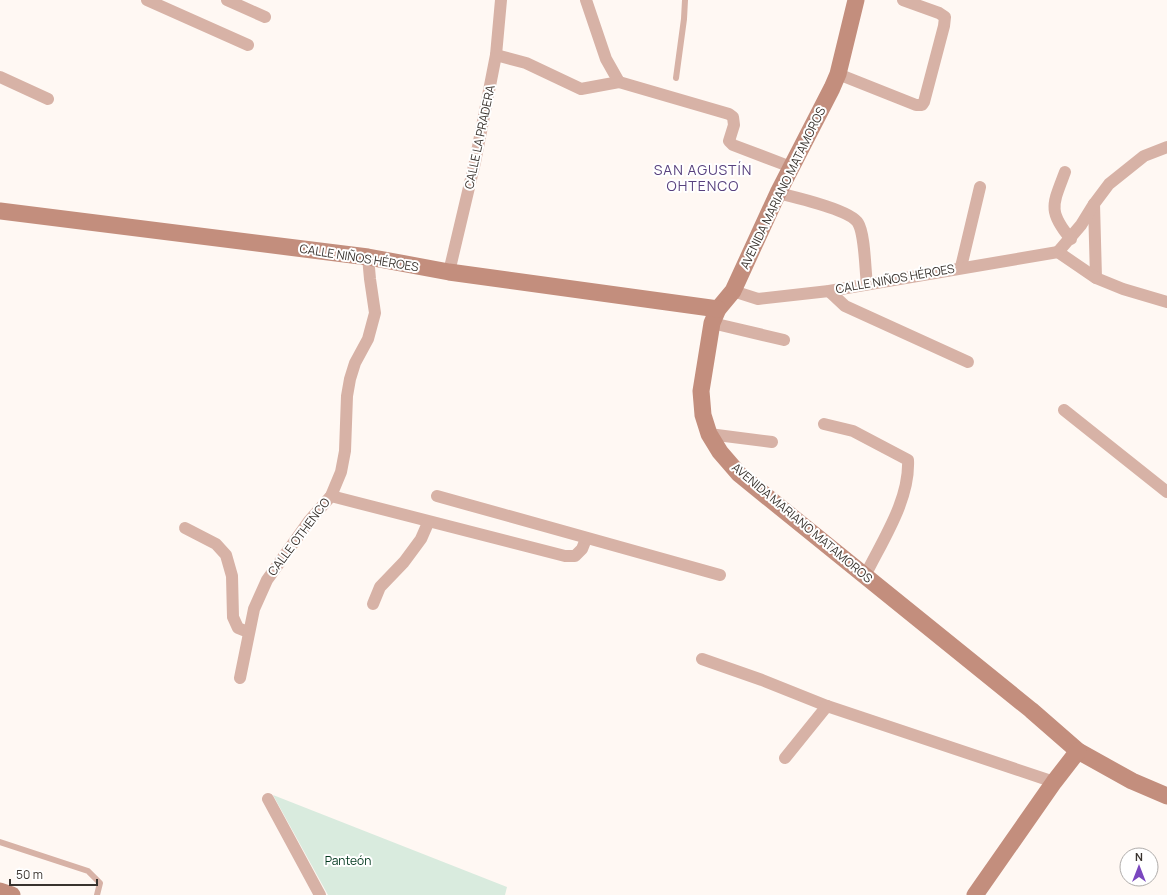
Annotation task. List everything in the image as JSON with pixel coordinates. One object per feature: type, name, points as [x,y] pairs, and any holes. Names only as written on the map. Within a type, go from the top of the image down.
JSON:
[{"type":"street","points":[[147,0],[248,45]]},
{"type":"street","points":[[227,0],[266,17]]},
{"type":"street","name":"CALLE LA PRADERA","points":[[449,272],[475,162],[496,56],[501,0]]},
{"type":"street","points":[[586,0],[606,59],[619,82]]},
{"type":"street","name":"AVENIDA MARIANO MATAMOROS","points":[[856,0],[838,74],[812,129],[778,193],[733,292],[715,316],[701,391],[703,415],[709,434],[720,452],[739,474],[1031,710],[1078,751],[1132,781],[1167,796]]},
{"type":"street","points":[[838,74],[916,105],[922,105],[944,21],[903,0]]},
{"type":"street","points":[[496,56],[526,63],[581,89],[619,82],[729,114],[733,117],[734,125],[729,141],[733,145],[791,167]]},
{"type":"street","points":[[0,77],[48,99]]},
{"type":"street","points":[[1167,147],[1144,156],[1122,172],[1109,184],[1071,239],[1058,252],[1096,278],[1123,289],[1167,302]]},
{"type":"street","points":[[1065,172],[1054,201],[1054,211],[1059,225],[1071,239]]},
{"type":"street","points":[[961,267],[980,187]]},
{"type":"street","points":[[778,193],[838,210],[854,217],[861,231],[866,284]]},
{"type":"street","points":[[1094,204],[1096,278]]},
{"type":"street","name":"CALLE NIÑOS HÉROES","points":[[0,211],[368,257],[449,272],[715,316]]},
{"type":"street","name":"CALLE NIÑOS HÉROES","points":[[733,292],[758,299],[829,291],[961,267],[1058,252]]},
{"type":"street","name":"CALLE OTHENCO","points":[[240,678],[248,632],[254,609],[267,580],[309,521],[331,496],[340,472],[345,451],[347,396],[350,379],[355,363],[368,338],[375,313],[368,257]]},
{"type":"street","points":[[829,291],[845,306],[968,362]]},
{"type":"street","points":[[715,316],[784,340]]},
{"type":"street","points":[[1064,410],[1167,492]]},
{"type":"street","points":[[824,424],[853,431],[908,460],[908,473],[904,495],[865,576]]},
{"type":"street","points":[[709,434],[772,442]]},
{"type":"street","points":[[331,496],[428,523],[565,556],[575,556],[582,548],[586,539]]},
{"type":"street","points":[[437,496],[720,576]]},
{"type":"street","points":[[373,604],[380,587],[404,562],[421,539],[428,523]]},
{"type":"street","points":[[185,528],[216,544],[226,555],[232,576],[233,617],[238,628],[248,632]]},
{"type":"street","points":[[702,659],[762,680],[827,706],[1054,782]]},
{"type":"street","points":[[784,758],[827,706]]},
{"type":"street","points":[[975,895],[1054,782],[1078,751]]},
{"type":"street","points":[[268,799],[320,895]]},
{"type":"street","points":[[0,891],[12,895]]},
{"type":"lane","points":[[676,78],[685,0]]},
{"type":"lane","points":[[0,842],[88,871],[100,883],[97,895]]},
{"type":"green space","name":"Panteón","points":[[273,795],[507,887],[505,895],[328,895]]},
{"type":"district","name":"SAN AGUSTÍN OHTENCO","points":[[703,178]]}]
